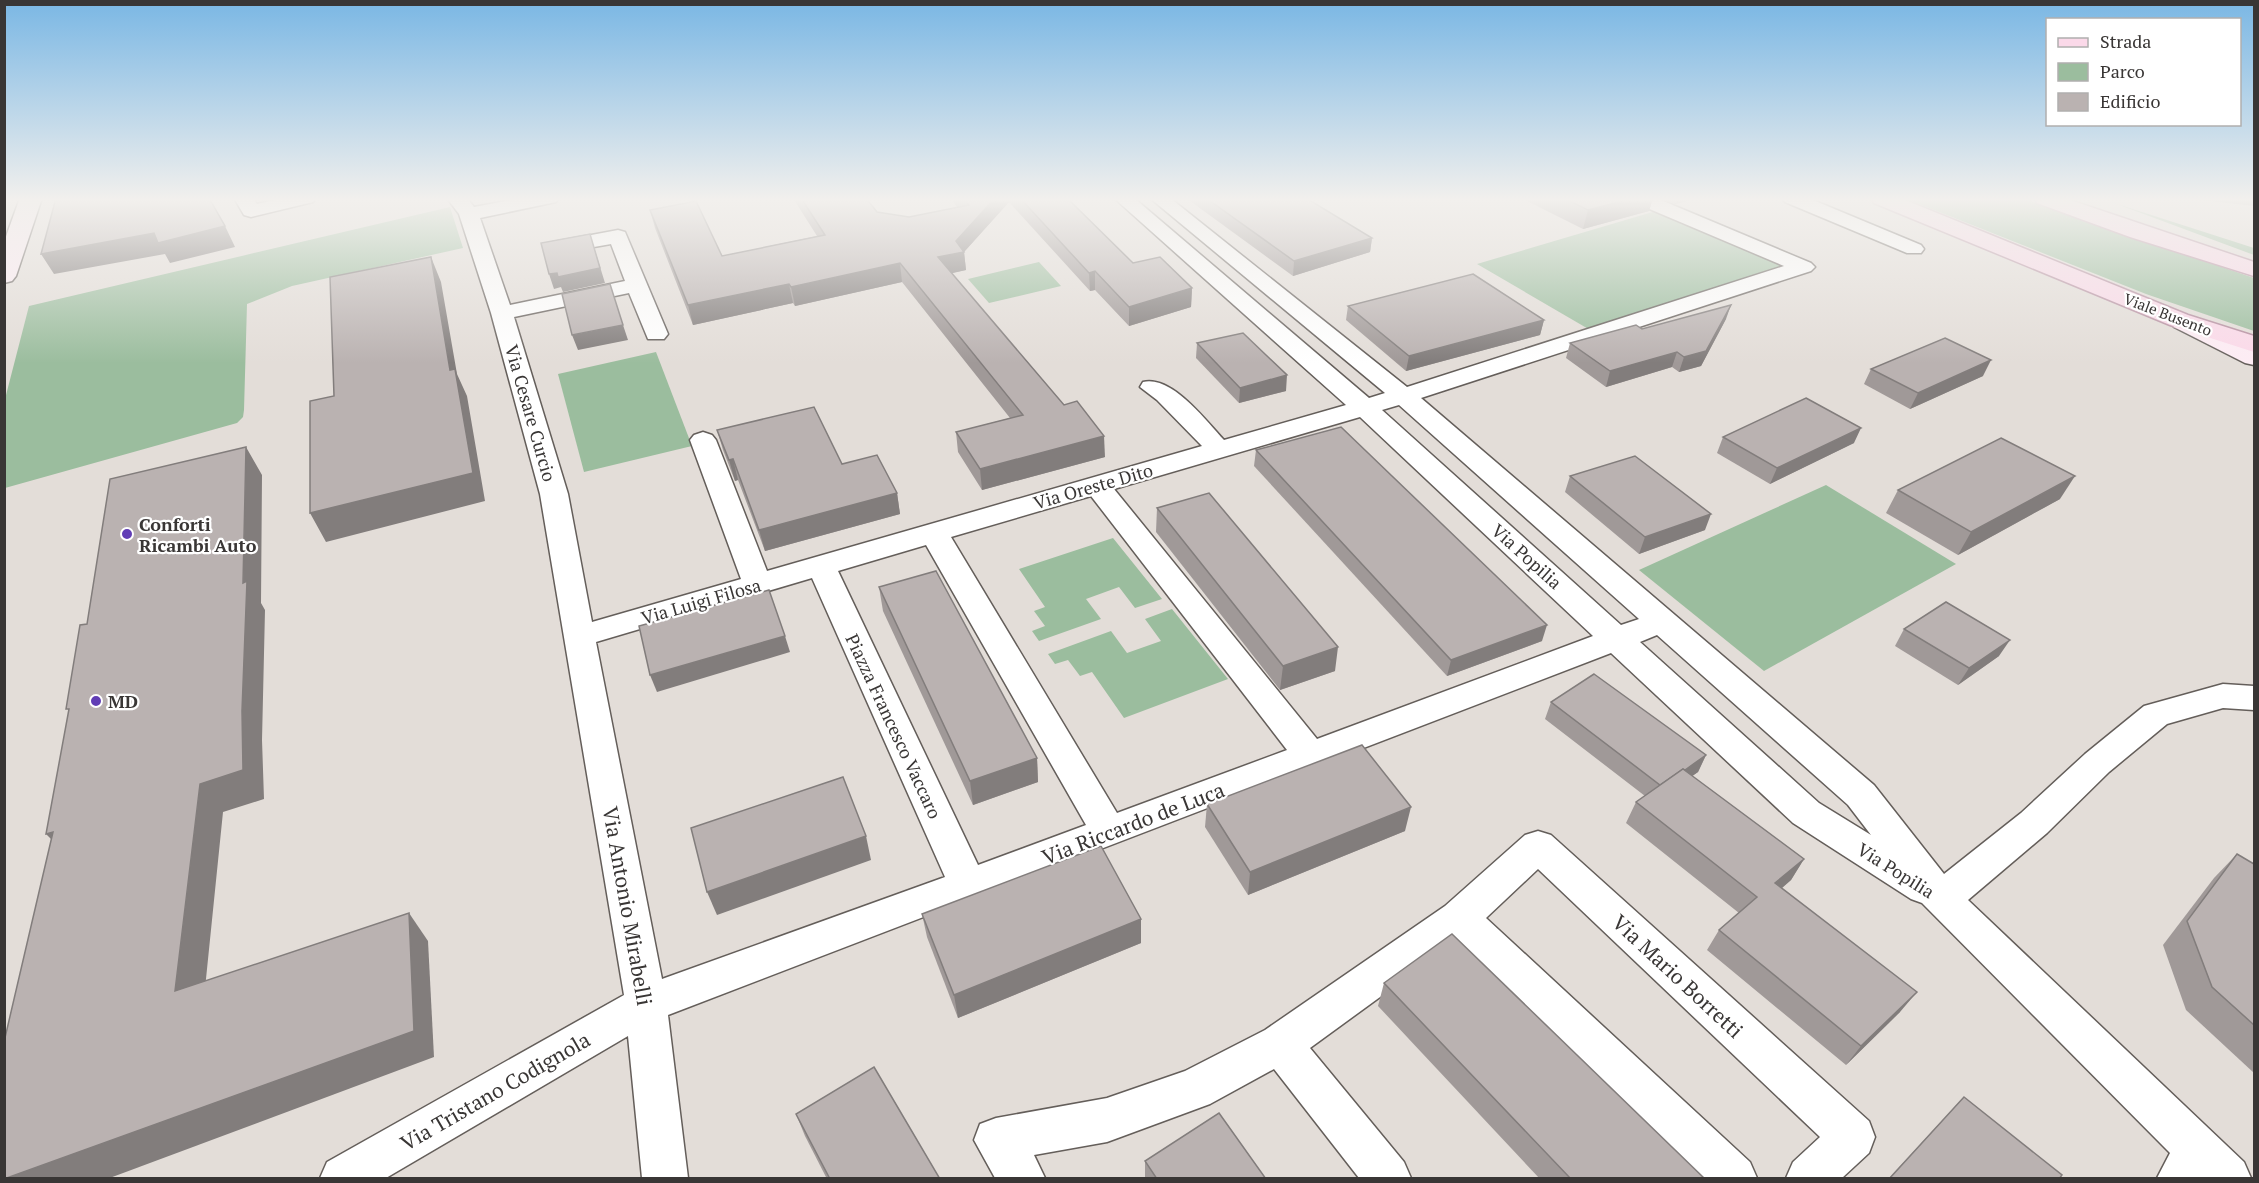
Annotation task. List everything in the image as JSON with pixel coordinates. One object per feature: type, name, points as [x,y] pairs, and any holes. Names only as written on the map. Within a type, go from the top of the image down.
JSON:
[{"type":"main road","name":"Viale Busento","points":[[2016,253],[2178,320],[2254,344]]},
{"type":"main road","points":[[2204,253],[2254,269]]},
{"type":"street","points":[[4,276],[12,253]]},
{"type":"street","name":"Via Cesare Curcio","points":[[480,253],[502,313],[554,494],[580,636]]},
{"type":"street","points":[[625,253],[656,334]]},
{"type":"street","name":"Via Popilia","points":[[1187,253],[1365,408],[1806,813],[1941,899]]},
{"type":"street","name":"Via Popilia","points":[[1227,253],[1403,396],[1861,795],[1941,899],[2202,1169]]},
{"type":"street","name":"Via Oreste Dito","points":[[821,566],[1365,408],[1804,267],[1771,253]]},
{"type":"street","points":[[502,313],[637,285]]},
{"type":"street","points":[[2178,320],[2254,357]]},
{"type":"street","points":[[1152,387],[1166,395],[1219,449]]},
{"type":"street","points":[[703,440],[758,585]]},
{"type":"street","points":[[1096,485],[1310,755]]},
{"type":"street","points":[[934,533],[1109,832]]},
{"type":"street","name":"Via Luigi Filosa","points":[[580,636],[821,566]]},
{"type":"street","name":"Piazza Francesco Vaccaro","points":[[821,566],[968,885]]},
{"type":"street","name":"Via Riccardo de Luca","points":[[646,1004],[1109,832],[1663,621]]},
{"type":"street","name":"Via Antonio Mirabelli","points":[[580,636],[646,1004],[665,1179]]},
{"type":"street","points":[[1941,899],[2034,823],[2097,763],[2156,715],[2223,696],[2254,698]]},
{"type":"street","name":"Via Mario Borretti","points":[[1022,1179],[996,1140],[1107,1120],[1195,1089],[1280,1044],[1459,918],[1538,846],[1853,1137],[1809,1179]]},
{"type":"street","points":[[1459,918],[1734,1179]]},
{"type":"street","name":"Via Tristano Codignola","points":[[343,1179],[646,1004]]},
{"type":"street","points":[[1280,1044],[1388,1179]]},
{"type":"green space","points":[[254,253],[440,253],[292,286],[247,304],[244,410],[243,417],[237,423],[5,488],[5,399],[29,306]]},
{"type":"green space","points":[[1513,253],[1772,253],[1804,267],[1597,334],[1477,264]]},
{"type":"green space","points":[[2043,253],[2182,253],[2254,278],[2254,331],[2146,294]]},
{"type":"green space","points":[[1039,262],[1061,286],[989,303],[968,279]]},
{"type":"green space","points":[[656,352],[692,446],[584,472],[558,374]]},
{"type":"green space","points":[[1826,485],[1956,564],[1764,671],[1639,570]]},
{"type":"green space","points":[[1113,538],[1162,599],[1135,608],[1119,587],[1086,599],[1101,619],[1039,641],[1032,631],[1045,626],[1034,611],[1045,607],[1019,569]]},
{"type":"green space","points":[[1172,609],[1228,679],[1124,718],[1092,672],[1080,676],[1068,660],[1055,664],[1048,654],[1111,631],[1127,653],[1161,641],[1145,619]]},
{"type":"building","points":[[544,253],[596,253],[600,268],[558,277],[557,273],[549,274]]},
{"type":"building","points":[[667,253],[721,253],[722,256],[736,253],[958,253],[938,257],[1064,405],[1077,401],[1104,436],[980,469],[956,432],[1023,415],[900,263],[791,287],[789,284],[688,305]]},
{"type":"building","points":[[1071,253],[1123,253],[1133,263],[1160,257],[1192,288],[1129,307],[1095,271],[1089,273]]},
{"type":"building","points":[[1283,253],[1320,253],[1294,261]]},
{"type":"building","points":[[431,257],[450,370],[455,369],[473,473],[310,513],[310,401],[334,396],[330,277]]},
{"type":"building","points":[[1473,274],[1544,320],[1409,356],[1348,306]]},
{"type":"building","points":[[610,284],[623,325],[572,335],[562,294]]},
{"type":"building","points":[[1731,305],[1706,351],[1684,357],[1677,352],[1610,371],[1570,343],[1636,325],[1642,329]]},
{"type":"building","points":[[1243,333],[1287,375],[1240,388],[1197,343]]},
{"type":"building","points":[[1945,338],[1991,360],[1918,393],[1871,369]]},
{"type":"building","points":[[1806,398],[1861,428],[1777,468],[1723,437]]},
{"type":"building","points":[[814,407],[842,464],[877,455],[897,493],[759,530],[733,459],[729,460],[717,430]]},
{"type":"building","points":[[1341,427],[1547,625],[1451,660],[1256,450]]},
{"type":"building","points":[[2001,438],[2075,476],[1971,532],[1898,490]]},
{"type":"building","points":[[246,447],[243,583],[247,581],[242,711],[243,770],[200,784],[175,991],[409,913],[414,1031],[4,1179],[4,1042],[53,832],[46,834],[69,709],[66,709],[80,625],[87,624],[110,479]]},
{"type":"building","points":[[1635,456],[1711,514],[1645,537],[1570,476]]},
{"type":"building","points":[[1209,493],[1338,647],[1283,666],[1157,508]]},
{"type":"building","points":[[936,571],[1037,758],[970,781],[879,587]]},
{"type":"building","points":[[769,590],[785,636],[650,675],[639,626]]},
{"type":"building","points":[[1946,602],[2010,640],[1969,668],[1904,629]]},
{"type":"building","points":[[1594,674],[1706,755],[1660,785],[1551,702]]},
{"type":"building","points":[[1362,745],[1411,807],[1250,872],[1207,804]]},
{"type":"building","points":[[1683,769],[1804,859],[1775,883],[1917,992],[1861,1046],[1719,930],[1757,897],[1636,802]]},
{"type":"building","points":[[843,777],[866,836],[707,892],[691,828]]},
{"type":"building","points":[[1101,846],[1141,919],[954,995],[922,914]]},
{"type":"building","points":[[2237,854],[2254,864],[2254,1025],[2212,987],[2187,921]]},
{"type":"building","points":[[1452,934],[1705,1179],[1571,1179],[1384,983]]},
{"type":"building","points":[[874,1067],[940,1179],[830,1179],[796,1114]]},
{"type":"building","points":[[1964,1097],[2062,1175],[2059,1179],[1889,1179]]},
{"type":"building","points":[[1219,1113],[1266,1179],[1157,1179],[1145,1161]]},
{"type":"place","name":"Conforti Ricambi Auto","points":[[127,534]]},
{"type":"place","name":"MD","points":[[96,701]]}]
